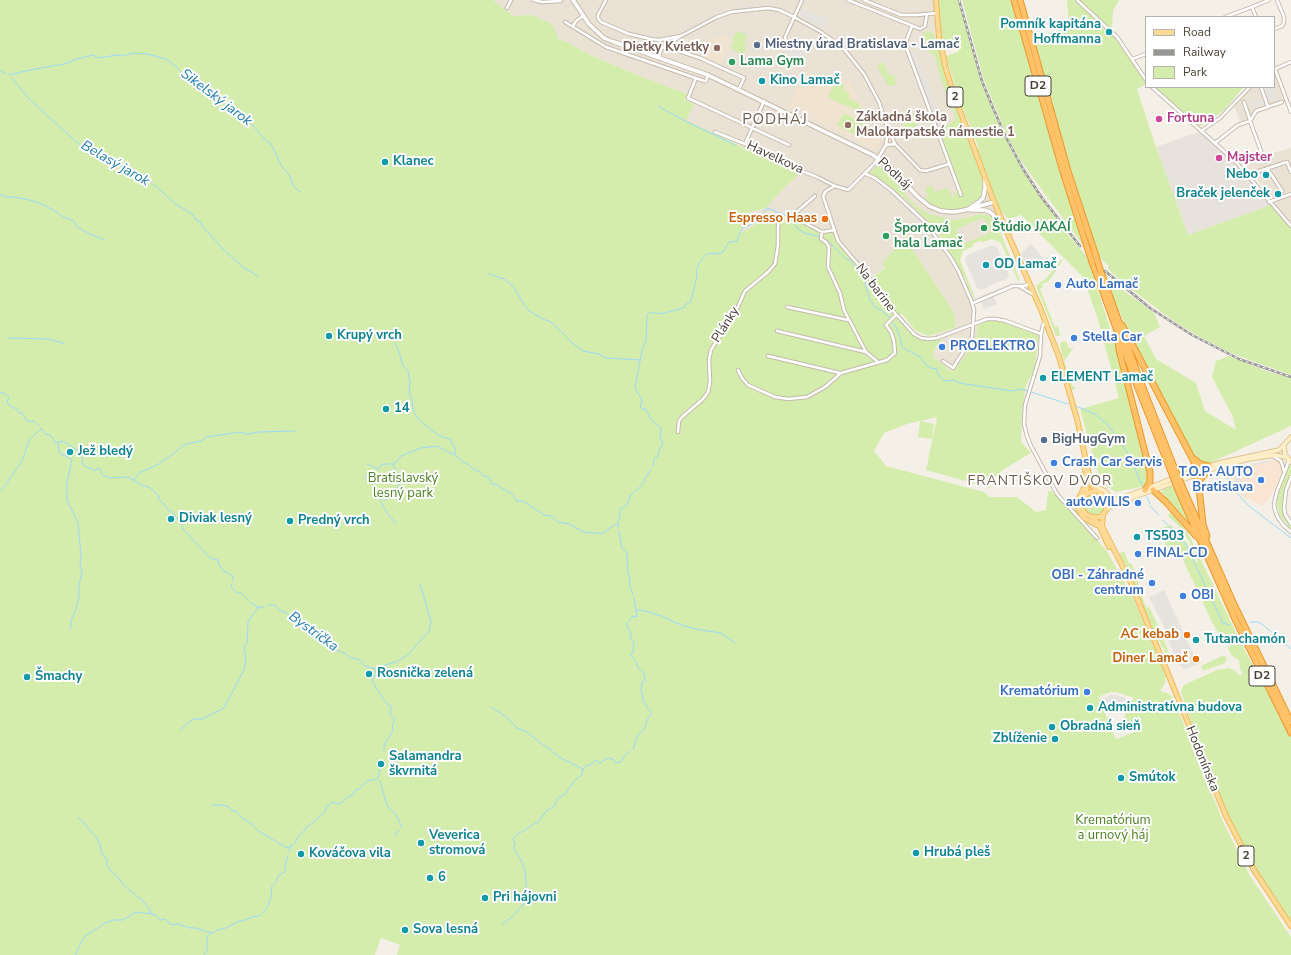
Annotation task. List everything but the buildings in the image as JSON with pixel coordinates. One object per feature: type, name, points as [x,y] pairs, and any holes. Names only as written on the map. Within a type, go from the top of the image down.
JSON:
[{"type":"highway","name":"D2","points":[[1014,0],[1066,171]]},
{"type":"highway","name":"D2","points":[[1020,0],[1086,244],[1118,335],[1172,468]]},
{"type":"highway","name":"D2","points":[[1069,183],[1200,542],[1235,619],[1291,733]]},
{"type":"highway","points":[[1117,316],[1128,334],[1196,466],[1193,476]]},
{"type":"highway","points":[[1118,335],[1119,350],[1150,472],[1150,482],[1144,492]]},
{"type":"highway","points":[[1191,456],[1200,464],[1208,468],[1200,480],[1199,488],[1203,524],[1208,545]]},
{"type":"highway","name":"D2","points":[[1180,489],[1208,545],[1234,606],[1291,722]]},
{"type":"highway","points":[[1152,490],[1166,502],[1200,542]]},
{"type":"main road","name":"Hodonínska","points":[[936,0],[939,37],[946,69],[994,202],[1046,322],[1059,357],[1077,419],[1082,440],[1088,481],[1086,494],[1082,500],[1082,508],[1086,514],[1098,523],[1120,566],[1131,583]]},
{"type":"main road","points":[[1107,509],[1107,500],[1118,499],[1152,490],[1193,476],[1208,468],[1250,456],[1279,450],[1291,437]]},
{"type":"main road","points":[[1284,445],[1283,451],[1288,459]]},
{"type":"main road","points":[[1092,518],[1097,518],[1103,515],[1112,505],[1196,470],[1272,455],[1281,455],[1288,459]]},
{"type":"main road","name":"Hodonínska","points":[[1088,481],[1092,487],[1102,493],[1107,500]]},
{"type":"main road","points":[[1100,528],[1094,522],[1084,518],[1078,509],[1079,498],[1088,481],[1095,487],[1105,491],[1110,497],[1118,499]]},
{"type":"main road","points":[[1086,494],[1097,491]]},
{"type":"main road","name":"Hodonínska","points":[[1103,515],[1102,526],[1131,583],[1228,822],[1254,870],[1291,926]]},
{"type":"street","points":[[507,8],[511,0]]},
{"type":"street","points":[[533,0],[542,2],[561,1]]},
{"type":"street","name":"Podháj","points":[[573,0],[589,24],[604,38],[708,75],[879,158],[898,174],[920,200],[929,206],[946,212],[965,210],[994,202]]},
{"type":"street","points":[[606,0],[598,15],[601,22],[629,34],[641,37],[659,40],[681,36]]},
{"type":"street","points":[[789,43],[786,41],[785,37],[802,0]]},
{"type":"street","points":[[848,0],[918,28],[922,28],[924,26],[928,14]]},
{"type":"street","points":[[864,0],[901,15],[928,14],[937,12]]},
{"type":"street","points":[[1078,0],[1117,37],[1145,78]]},
{"type":"street","points":[[1228,16],[1252,8],[1269,0]]},
{"type":"street","points":[[1275,29],[1282,26],[1284,22],[1284,17],[1277,0]]},
{"type":"street","points":[[661,49],[681,36],[717,17],[731,12],[768,8],[779,10],[821,32],[844,49],[864,74],[879,102],[888,129],[895,144],[920,170],[926,171],[949,164]]},
{"type":"street","points":[[1252,8],[1256,16]]},
{"type":"street","points":[[572,26],[583,16]]},
{"type":"street","points":[[565,22],[606,47],[704,81],[706,81],[708,75]]},
{"type":"street","points":[[912,26],[907,39],[906,47],[961,195]]},
{"type":"street","points":[[659,40],[661,43],[659,57]]},
{"type":"street","points":[[667,46],[700,58],[744,78],[739,89]]},
{"type":"street","points":[[1132,59],[1145,54]]},
{"type":"street","points":[[1291,62],[1275,69],[1291,112]]},
{"type":"street","points":[[696,78],[688,98],[789,145]]},
{"type":"street","points":[[1153,88],[1197,129],[1236,162],[1291,226]]},
{"type":"street","points":[[1201,131],[1220,118],[1249,88]]},
{"type":"street","points":[[1261,88],[1268,107]]},
{"type":"street","points":[[745,144],[764,101]]},
{"type":"street","points":[[1236,162],[1261,151],[1244,102]]},
{"type":"street","points":[[1215,143],[1238,125],[1250,121],[1256,111],[1282,102]]},
{"type":"street","points":[[834,186],[848,190],[866,174],[879,158],[886,145],[888,129]]},
{"type":"street","name":"Havelkova","points":[[716,132],[834,186]]},
{"type":"street","points":[[886,145],[895,144]]},
{"type":"street","points":[[1246,175],[1287,162],[1291,172]]},
{"type":"street","points":[[1267,168],[1282,191]]},
{"type":"street","points":[[866,174],[875,178],[892,191],[925,222],[958,270],[973,303],[972,338],[953,368],[943,361]]},
{"type":"street","points":[[965,210],[983,198],[985,176]]},
{"type":"street","name":"Na barine","points":[[834,186],[824,193],[823,196],[838,241],[868,276],[880,296],[914,334],[921,338],[937,338],[987,319],[1006,321],[1041,334]]},
{"type":"street","points":[[1269,202],[1291,194]]},
{"type":"street","points":[[815,196],[792,216],[822,236],[829,247],[828,267],[840,293],[844,310],[866,352],[878,362]]},
{"type":"street","points":[[965,210],[984,210],[990,212],[1004,225]]},
{"type":"street","name":"Plánky","points":[[678,432],[679,422],[703,399],[708,392],[710,382],[709,360],[711,350],[732,320],[745,291],[768,272],[775,264],[778,245],[779,220]]},
{"type":"street","points":[[822,236],[835,230]]},
{"type":"street","points":[[973,303],[1013,286],[1030,284]]},
{"type":"street","points":[[1019,286],[1035,296]]},
{"type":"street","points":[[787,307],[849,320]]},
{"type":"street","points":[[738,370],[748,385],[775,397],[788,400],[807,397],[825,387],[841,373],[887,360],[895,353],[894,341],[891,332],[886,325],[896,315]]},
{"type":"street","points":[[1046,322],[1043,325],[1041,334],[1040,356],[1025,404],[1024,424],[1031,446],[1057,494],[1097,538]]},
{"type":"street","points":[[777,331],[866,352]]},
{"type":"street","points":[[768,356],[841,373]]},
{"type":"street","points":[[1272,455],[1281,461],[1284,472]]},
{"type":"street","points":[[1288,459],[1276,494],[1275,510],[1278,518],[1291,532]]},
{"type":"street","points":[[1291,478],[1286,490],[1284,507],[1285,514],[1291,524]]},
{"type":"shaded area","points":[[493,0],[936,0],[946,69],[1006,232],[969,244],[949,255],[958,270],[973,303],[973,325],[978,325],[976,341],[954,372],[933,357],[933,352],[942,339],[934,335],[955,328],[953,311],[912,250],[869,278],[823,231],[790,217],[775,221],[760,221],[741,233],[743,214],[766,208],[799,174],[685,120],[694,104],[685,100],[687,94],[630,72],[588,54],[565,41],[557,39],[531,15],[513,16]]},
{"type":"shaded area","points":[[758,6],[778,9],[739,9],[717,16],[681,35],[662,38],[656,37],[655,39],[642,37],[643,35],[661,37],[676,35],[708,18],[723,12],[738,7]]},
{"type":"shaded area","points":[[802,8],[820,17],[829,19],[823,29],[800,16]]},
{"type":"shaded area","name":"Dietky Kvietky","points":[[721,34],[732,40],[720,65],[701,56],[709,41]]},
{"type":"shaded area","points":[[788,41],[805,49],[802,56],[808,59],[805,64],[800,62],[801,60],[783,52]]},
{"type":"shaded area","points":[[915,52],[943,125],[937,127],[909,53]]},
{"type":"shaded area","name":"Základná škola Malokarpatské námestie 1","points":[[803,73],[827,76],[851,82],[866,110],[875,139],[881,141],[877,150],[788,107],[798,86],[800,87],[801,85],[797,83]]},
{"type":"shaded area","points":[[1275,74],[1285,99],[1256,110],[1248,120],[1241,122],[1234,106],[1251,88],[1275,88]]},
{"type":"shaded area","points":[[1272,88],[1277,99],[1251,108],[1250,103],[1266,96],[1264,89]]},
{"type":"shaded area","points":[[1201,131],[1236,162],[1271,205],[1188,235],[1156,147]]},
{"type":"shaded area","points":[[1291,148],[1291,192],[1273,198],[1244,164],[1261,156]]},
{"type":"shaded area","points":[[873,179],[886,188],[912,211],[925,225],[944,251],[958,272],[969,296],[973,310],[972,323],[972,310],[968,296],[943,251],[911,213],[893,196],[872,180]]},
{"type":"shaded area","points":[[1291,195],[1291,226],[1269,202]]},
{"type":"shaded area","points":[[1031,244],[1044,259],[1046,257],[1051,262],[1043,271],[1034,262],[1029,266],[1025,263],[1021,253]]},
{"type":"shaded area","name":"OD Lamač","points":[[992,245],[997,247],[1009,274],[1007,279],[982,290],[977,288],[965,261],[967,255]]},
{"type":"shaded area","points":[[1012,283],[1014,288],[994,297],[997,304],[984,309],[981,302],[973,305],[971,300]]},
{"type":"shaded area","points":[[1269,460],[1270,462],[1252,466],[1252,470],[1239,473],[1244,492],[1236,486],[1232,470],[1238,469],[1238,467]]},
{"type":"shaded area","points":[[1273,460],[1280,462],[1283,469],[1272,494],[1263,506],[1245,499],[1232,485],[1227,470]]},
{"type":"shaded area","points":[[1164,590],[1198,664],[1184,670],[1181,665],[1179,665],[1165,634],[1164,627],[1149,597]]},
{"type":"shaded area","points":[[1111,695],[1117,695],[1129,700],[1107,708],[1103,698]]},
{"type":"green space","name":"Bratislavský lesný park","points":[[0,0],[493,0],[513,16],[531,15],[552,24],[558,37],[557,39],[565,41],[588,54],[630,72],[687,94],[685,100],[694,104],[686,120],[799,174],[766,208],[743,214],[741,233],[761,221],[775,221],[792,216],[822,232],[835,230],[838,241],[868,276],[879,297],[912,334],[919,339],[925,340],[942,339],[933,352],[933,357],[953,372],[976,341],[978,325],[986,321],[996,320],[1039,335],[1035,367],[1026,386],[1022,413],[1021,442],[1031,453],[1004,469],[993,479],[990,488],[926,470],[937,417],[907,424],[884,433],[874,451],[886,466],[984,492],[990,497],[1017,497],[1036,512],[1046,510],[1048,491],[1052,491],[1106,550],[1133,597],[1166,676],[1165,683],[1160,691],[1173,697],[1224,824],[1250,876],[1291,937],[1291,955],[397,955],[400,945],[381,938],[375,955],[0,955]],"holes":[[[1111,692],[1116,692],[1134,698],[1127,705],[1122,730],[1137,731],[1116,739],[1104,711],[1101,698],[1099,699],[1098,697]]]},
{"type":"green space","points":[[936,0],[958,0],[982,81],[995,116],[1011,149],[1028,177],[1058,218],[1063,229],[1087,257],[1109,325],[1149,472],[1149,480],[1145,486],[1116,492],[1101,483],[1080,409],[1119,398],[1097,316],[1083,277],[1021,215],[1008,219],[994,202],[985,178],[985,187],[982,200],[965,210],[941,211],[921,200],[928,197],[925,188],[932,185],[935,192],[948,188],[953,199],[958,184],[939,129],[954,121],[954,112],[941,80],[934,54],[931,55],[923,34],[926,31],[933,33],[936,41],[931,43],[939,41]],"holes":[[[947,47],[960,51],[946,56],[958,96],[978,146],[977,154],[944,62],[941,49]]]},
{"type":"green space","points":[[962,0],[1011,0],[1082,244],[1031,175],[1007,136],[984,80]]},
{"type":"green space","points":[[1067,0],[1119,0],[1113,11],[1112,26],[1109,29],[1117,37],[1145,79],[1145,85],[1137,89],[1188,235],[1271,205],[1291,226],[1291,375],[1231,353],[1198,336],[1171,319],[1127,286],[1108,269],[1109,266],[1099,257],[1062,140],[1033,38],[1069,28]]},
{"type":"green space","points":[[737,31],[748,35],[744,42],[748,44],[747,46],[743,44],[743,46],[747,48],[743,55],[731,48],[734,41],[732,40]]},
{"type":"green space","points":[[883,62],[889,75],[894,75],[896,85],[888,86],[877,66]]},
{"type":"green space","points":[[835,81],[845,85],[843,89],[850,95],[849,99],[860,104],[858,111],[828,97]]},
{"type":"green space","points":[[1155,88],[1243,88],[1223,111],[1198,128]]},
{"type":"green space","points":[[911,109],[917,126],[912,128],[913,133],[908,135],[899,114]]},
{"type":"green space","points":[[844,113],[863,123],[857,136],[837,125]]},
{"type":"green space","points":[[876,166],[880,167],[891,176],[911,201],[919,208],[929,214],[946,218],[945,222],[934,231],[928,221],[907,200],[875,175],[871,176],[870,173]]},
{"type":"green space","points":[[980,214],[990,216],[995,220],[1020,280],[1018,281],[1001,243],[992,239],[983,242],[979,241],[973,244],[972,247],[963,251],[960,260],[975,298],[974,299],[966,283],[967,282],[948,250],[990,233],[986,221],[983,218],[956,229],[960,238],[952,241],[944,241],[936,230],[946,223],[947,219],[957,220]]},
{"type":"green space","points":[[904,228],[911,236],[906,241],[953,311],[955,328],[928,336],[916,331],[902,314],[899,315],[886,300],[871,278],[885,268],[882,264],[903,238],[899,232]]},
{"type":"green space","points":[[1064,258],[1049,281],[1042,284],[1043,287],[1040,289],[1055,327],[1058,326],[1059,336],[1056,336],[1036,286],[1043,280],[1044,281],[1055,268],[1053,267]]},
{"type":"green space","points":[[1107,278],[1154,313],[1160,327],[1144,336],[1156,359],[1196,383],[1205,411],[1236,430],[1233,417],[1212,377],[1216,361],[1229,356],[1266,371],[1291,378],[1291,426],[1210,463],[1196,460],[1126,326],[1116,304]]},
{"type":"green space","points":[[1064,341],[1070,349],[1074,347],[1064,361],[1073,387],[1076,387],[1073,390],[1071,389],[1063,362],[1060,346],[1061,342]]},
{"type":"green space","points":[[920,421],[934,424],[932,439],[918,437]]},
{"type":"green space","points":[[1289,463],[1291,464],[1291,473],[1284,491],[1282,507],[1285,518],[1291,527],[1291,530],[1280,516],[1277,504],[1279,491]]},
{"type":"green space","points":[[1172,485],[1190,525],[1189,526],[1162,492],[1162,489]]},
{"type":"green space","points":[[1092,494],[1098,494],[1107,501],[1107,506],[1101,514],[1090,514],[1084,508],[1085,499]]},
{"type":"green space","points":[[1171,511],[1190,537],[1240,641],[1291,737],[1291,921],[1256,869],[1226,813],[1200,748],[1181,692],[1183,686],[1186,684],[1217,670],[1228,668],[1234,670],[1239,675],[1241,675],[1242,672],[1240,669],[1239,660],[1232,656],[1228,648],[1230,647],[1227,641],[1227,636],[1223,638],[1219,635],[1182,558],[1174,547],[1168,549],[1159,529],[1171,525],[1187,543],[1196,562],[1198,562],[1189,541],[1178,525],[1168,516]]},
{"type":"green space","points":[[1124,551],[1129,564],[1132,564],[1145,605],[1147,608],[1149,607],[1156,621],[1172,660],[1169,661],[1150,622],[1126,565],[1120,557],[1120,553]]},
{"type":"green space","points":[[1225,656],[1227,659],[1225,663],[1203,671],[1201,666]]},
{"type":"waterway","name":"Sikelský jarok","points":[[9,75],[64,64],[93,55],[99,58],[117,55],[122,56],[134,53],[147,54],[166,59],[177,67],[182,74],[190,78],[191,81],[210,90],[215,97],[247,118],[264,139],[271,144],[281,165],[291,178],[295,188],[301,192]]},
{"type":"waterway","name":"Sikelský jarok","points":[[0,71],[6,74]]},
{"type":"waterway","name":"Belasý jarok","points":[[12,78],[29,99],[80,145],[112,159],[117,165],[133,170],[146,178],[175,204],[193,215],[196,220],[201,222],[203,227],[223,249],[244,268],[258,276]]},
{"type":"waterway","points":[[658,106],[735,145]]},
{"type":"waterway","points":[[0,194],[5,197],[30,200],[44,205],[62,216],[74,221],[77,227],[104,240]]},
{"type":"waterway","points":[[653,466],[654,459],[658,456],[659,450],[663,443],[660,438],[661,428],[651,420],[646,409],[642,409],[640,407],[642,400],[635,388],[642,350],[646,340],[647,315],[651,312],[660,314],[684,308],[685,305],[691,301],[697,276],[696,269],[702,259],[706,255],[723,252],[729,242],[737,241],[743,227],[748,226],[760,218],[767,208],[787,216]]},
{"type":"waterway","points":[[790,219],[797,228],[804,233],[820,237],[829,242],[849,260],[864,279],[870,300],[876,308],[881,310],[890,318]]},
{"type":"waterway","points":[[489,274],[504,279],[513,286],[529,311],[551,322],[570,341],[583,351],[599,354],[606,358],[640,360]]},
{"type":"waterway","points":[[891,322],[895,325],[902,347],[920,357],[926,365],[937,369],[937,373],[943,380],[954,380],[959,383],[1012,391],[1021,389],[1028,391]]},
{"type":"waterway","points":[[8,338],[50,339],[65,344]]},
{"type":"waterway","points":[[395,343],[403,366],[408,371],[410,383],[409,394],[412,399],[413,410],[418,419],[434,432],[442,437],[450,439],[455,449],[455,455],[463,462],[480,472],[483,476],[489,477],[492,484],[497,485],[511,493],[517,501],[523,501],[544,515],[551,516],[558,522],[569,524],[584,532],[592,533],[604,533],[617,524]]},
{"type":"waterway","name":"Bystrička","points":[[0,392],[4,393],[9,398],[7,401],[8,404],[13,408],[16,408],[19,413],[22,413],[26,420],[30,422],[34,421],[39,426]]},
{"type":"waterway","points":[[1031,392],[1068,404]]},
{"type":"waterway","points":[[1076,406],[1095,414],[1108,425],[1129,455],[1143,487]]},
{"type":"waterway","name":"Bystrička","points":[[41,428],[45,434],[50,435],[53,438],[55,443],[63,441],[77,450],[78,454],[83,459],[82,464],[86,467],[94,471],[98,468],[101,470],[102,475],[110,478],[130,478],[141,485],[149,487],[158,495],[160,501],[174,514],[184,530],[210,558],[218,560],[219,565],[224,571],[233,576],[233,581]]},
{"type":"waterway","points":[[0,491],[22,461],[29,440],[41,429]]},
{"type":"waterway","points":[[133,480],[139,473],[159,464],[186,444],[201,441],[207,437],[240,432],[247,434],[259,432],[295,431]]},
{"type":"waterway","points":[[58,444],[60,454],[72,460],[67,483],[67,500],[78,523],[81,555],[80,564],[82,574],[79,584],[79,597],[71,620],[71,629]]},
{"type":"waterway","points":[[393,465],[401,456],[421,448],[437,446],[454,455]]},
{"type":"waterway","points":[[367,464],[378,469],[382,464],[393,464]]},
{"type":"waterway","points":[[393,465],[397,472],[394,476],[395,479],[400,483],[396,490],[396,497],[401,500]]},
{"type":"waterway","points":[[618,527],[620,509],[627,505],[630,496],[641,486],[651,469]]},
{"type":"waterway","points":[[1224,469],[1231,487],[1249,506],[1291,538]]},
{"type":"waterway","points":[[365,476],[385,500]]},
{"type":"waterway","points":[[376,490],[387,513],[396,523]]},
{"type":"waterway","points":[[1147,497],[1150,504]]},
{"type":"waterway","points":[[1150,506],[1159,515]]},
{"type":"waterway","points":[[1163,520],[1186,545],[1223,623],[1230,625]]},
{"type":"waterway","points":[[619,531],[622,548],[627,553],[630,579],[629,584],[633,594]]},
{"type":"waterway","name":"Bystrička","points":[[232,584],[231,587],[237,593],[241,593],[248,600]]},
{"type":"waterway","points":[[375,668],[396,662],[408,655],[429,631],[431,621],[420,584]]},
{"type":"waterway","points":[[633,749],[638,735],[644,730],[647,720],[652,713],[643,701],[641,691],[642,682],[645,681],[644,673],[638,668],[636,661],[630,655],[633,653],[634,642],[630,639],[631,632],[628,629],[627,623],[632,616],[637,617],[634,597]]},
{"type":"waterway","name":"Bystrička","points":[[250,602],[258,607],[264,607]]},
{"type":"waterway","name":"Bystrička","points":[[268,605],[275,605],[282,612],[285,612],[302,625],[309,628],[332,646],[332,648],[346,654],[351,658],[358,659],[367,667],[374,668],[376,672],[372,681],[388,705],[391,706],[390,715],[395,719],[392,725],[393,730],[384,746],[384,751]]},
{"type":"waterway","points":[[180,730],[193,719],[202,719],[224,708],[244,670],[246,660],[244,647],[247,643],[248,622],[258,607]]},
{"type":"waterway","points":[[637,610],[662,616],[688,627],[721,633],[735,643]]},
{"type":"waterway","points":[[1250,622],[1258,622],[1262,624],[1291,649]]},
{"type":"waterway","points":[[491,707],[508,718],[517,728],[525,731],[561,758],[583,769]]},
{"type":"waterway","points":[[502,924],[511,918],[523,905],[527,894],[525,871],[520,858],[514,849],[515,844],[513,839],[518,834],[539,821],[547,810],[555,806],[557,799],[566,793],[575,780],[582,775],[583,769],[586,766],[592,764],[596,760],[600,763],[608,758],[613,759],[616,763],[621,762],[624,756],[630,751]]},
{"type":"waterway","name":"Bystrička","points":[[288,852],[291,845],[296,842],[296,839],[305,829],[325,812],[326,807],[333,802],[337,804],[341,803],[353,795],[355,790],[359,789],[369,780],[378,778],[382,762]]},
{"type":"waterway","points":[[380,781],[388,807],[395,813],[402,827]]},
{"type":"waterway","points":[[212,805],[223,805],[229,807],[252,824],[257,830],[285,847],[288,848],[291,846]]},
{"type":"waterway","points":[[78,818],[84,822],[96,837],[100,844],[101,852],[107,860],[107,866],[109,869],[129,890],[142,900],[149,908],[151,914]]},
{"type":"waterway","points":[[396,836],[396,833],[399,831]]},
{"type":"waterway","name":"Bystrička","points":[[209,932],[214,933],[217,930],[226,928],[239,921],[259,916],[267,908],[272,896],[272,886],[276,882],[279,875],[285,872],[285,865],[288,856]]},
{"type":"waterway","name":"Bystrička","points":[[76,955],[84,937],[105,923],[114,920],[123,920],[136,912],[156,915],[160,920],[165,919],[172,925],[178,924],[208,932]]},
{"type":"waterway","points":[[204,955],[207,951],[208,935],[211,933]]},
{"type":"railway","points":[[959,0],[982,81],[1006,137],[1023,169],[1042,198],[1080,246]]},
{"type":"railway","points":[[1105,271],[1150,308],[1192,335],[1239,359],[1291,377]]},
{"type":"place","name":"Pomník kapitána Hoffmanna","points":[[1109,32]]},
{"type":"place","name":"Miestny úrad Bratislava - Lamač","points":[[757,45]]},
{"type":"place","name":"Dietky Kvietky","points":[[717,48]]},
{"type":"place","name":"Lama Gym","points":[[732,62]]},
{"type":"place","name":"Kino Lamač","points":[[762,81]]},
{"type":"place","name":"Fortuna","points":[[1159,119]]},
{"type":"place","name":"Základná škola Malokarpatské námestie 1","points":[[848,125]]},
{"type":"place","name":"Majster","points":[[1219,158]]},
{"type":"place","name":"Klanec","points":[[385,162]]},
{"type":"place","name":"Nebo","points":[[1266,175]]},
{"type":"place","name":"Braček jelenček","points":[[1278,194]]},
{"type":"place","name":"Espresso Haas","points":[[825,219]]},
{"type":"place","name":"Štúdio JAKAÍ","points":[[984,228]]},
{"type":"place","name":"Športová hala Lamač","points":[[886,236]]},
{"type":"place","name":"OD Lamač","points":[[986,265]]},
{"type":"place","name":"Auto Lamač","points":[[1058,285]]},
{"type":"place","name":"Krupý vrch","points":[[329,336]]},
{"type":"place","name":"Stella Car","points":[[1074,338]]},
{"type":"place","name":"PROELEKTRO","points":[[942,347]]},
{"type":"place","name":"ELEMENT Lamač","points":[[1043,378]]},
{"type":"place","name":"14","points":[[386,409]]},
{"type":"place","name":"BigHugGym","points":[[1044,440]]},
{"type":"place","name":"Jež bledý","points":[[70,452]]},
{"type":"place","name":"Crash Car Servis","points":[[1054,463]]},
{"type":"place","name":"T.O.P. AUTO Bratislava","points":[[1261,480]]},
{"type":"place","name":"autoWILIS","points":[[1138,503]]},
{"type":"place","name":"Diviak lesný","points":[[171,519]]},
{"type":"place","name":"Predný vrch","points":[[290,521]]},
{"type":"place","name":"TS503","points":[[1137,537]]},
{"type":"place","name":"FINAL-CD","points":[[1138,554]]},
{"type":"place","name":"OBI - Záhradné centrum","points":[[1152,583]]},
{"type":"place","name":"OBI","points":[[1183,596]]},
{"type":"place","name":"AC kebab","points":[[1187,635]]},
{"type":"place","name":"Tutanchamón","points":[[1196,640]]},
{"type":"place","name":"Diner Lamač","points":[[1196,659]]},
{"type":"place","name":"Rosnička zelená","points":[[369,674]]},
{"type":"place","name":"Šmachy","points":[[27,677]]},
{"type":"place","name":"Krematórium","points":[[1087,692]]},
{"type":"place","name":"Administratívna budova","points":[[1090,708]]},
{"type":"place","name":"Obradná sieň","points":[[1052,727]]},
{"type":"place","name":"Zblíženie","points":[[1055,739]]},
{"type":"place","name":"Salamandra škvrnitá","points":[[381,764]]},
{"type":"place","name":"Smútok","points":[[1121,778]]},
{"type":"place","name":"Veverica stromová","points":[[421,843]]},
{"type":"place","name":"Hrubá pleš","points":[[916,853]]},
{"type":"place","name":"Kováčova vila","points":[[301,854]]},
{"type":"place","name":"6","points":[[430,878]]},
{"type":"place","name":"Pri hájovni","points":[[485,898]]},
{"type":"place","name":"Sova lesná","points":[[405,930]]},
{"type":"district","name":"PODHÁJ","points":[[775,120]]},
{"type":"district","name":"FRANTIŠKOV DVOR","points":[[1040,482]]},
{"type":"park label","name":"Krematórium a urnový háj","points":[[1113,828]]}]
